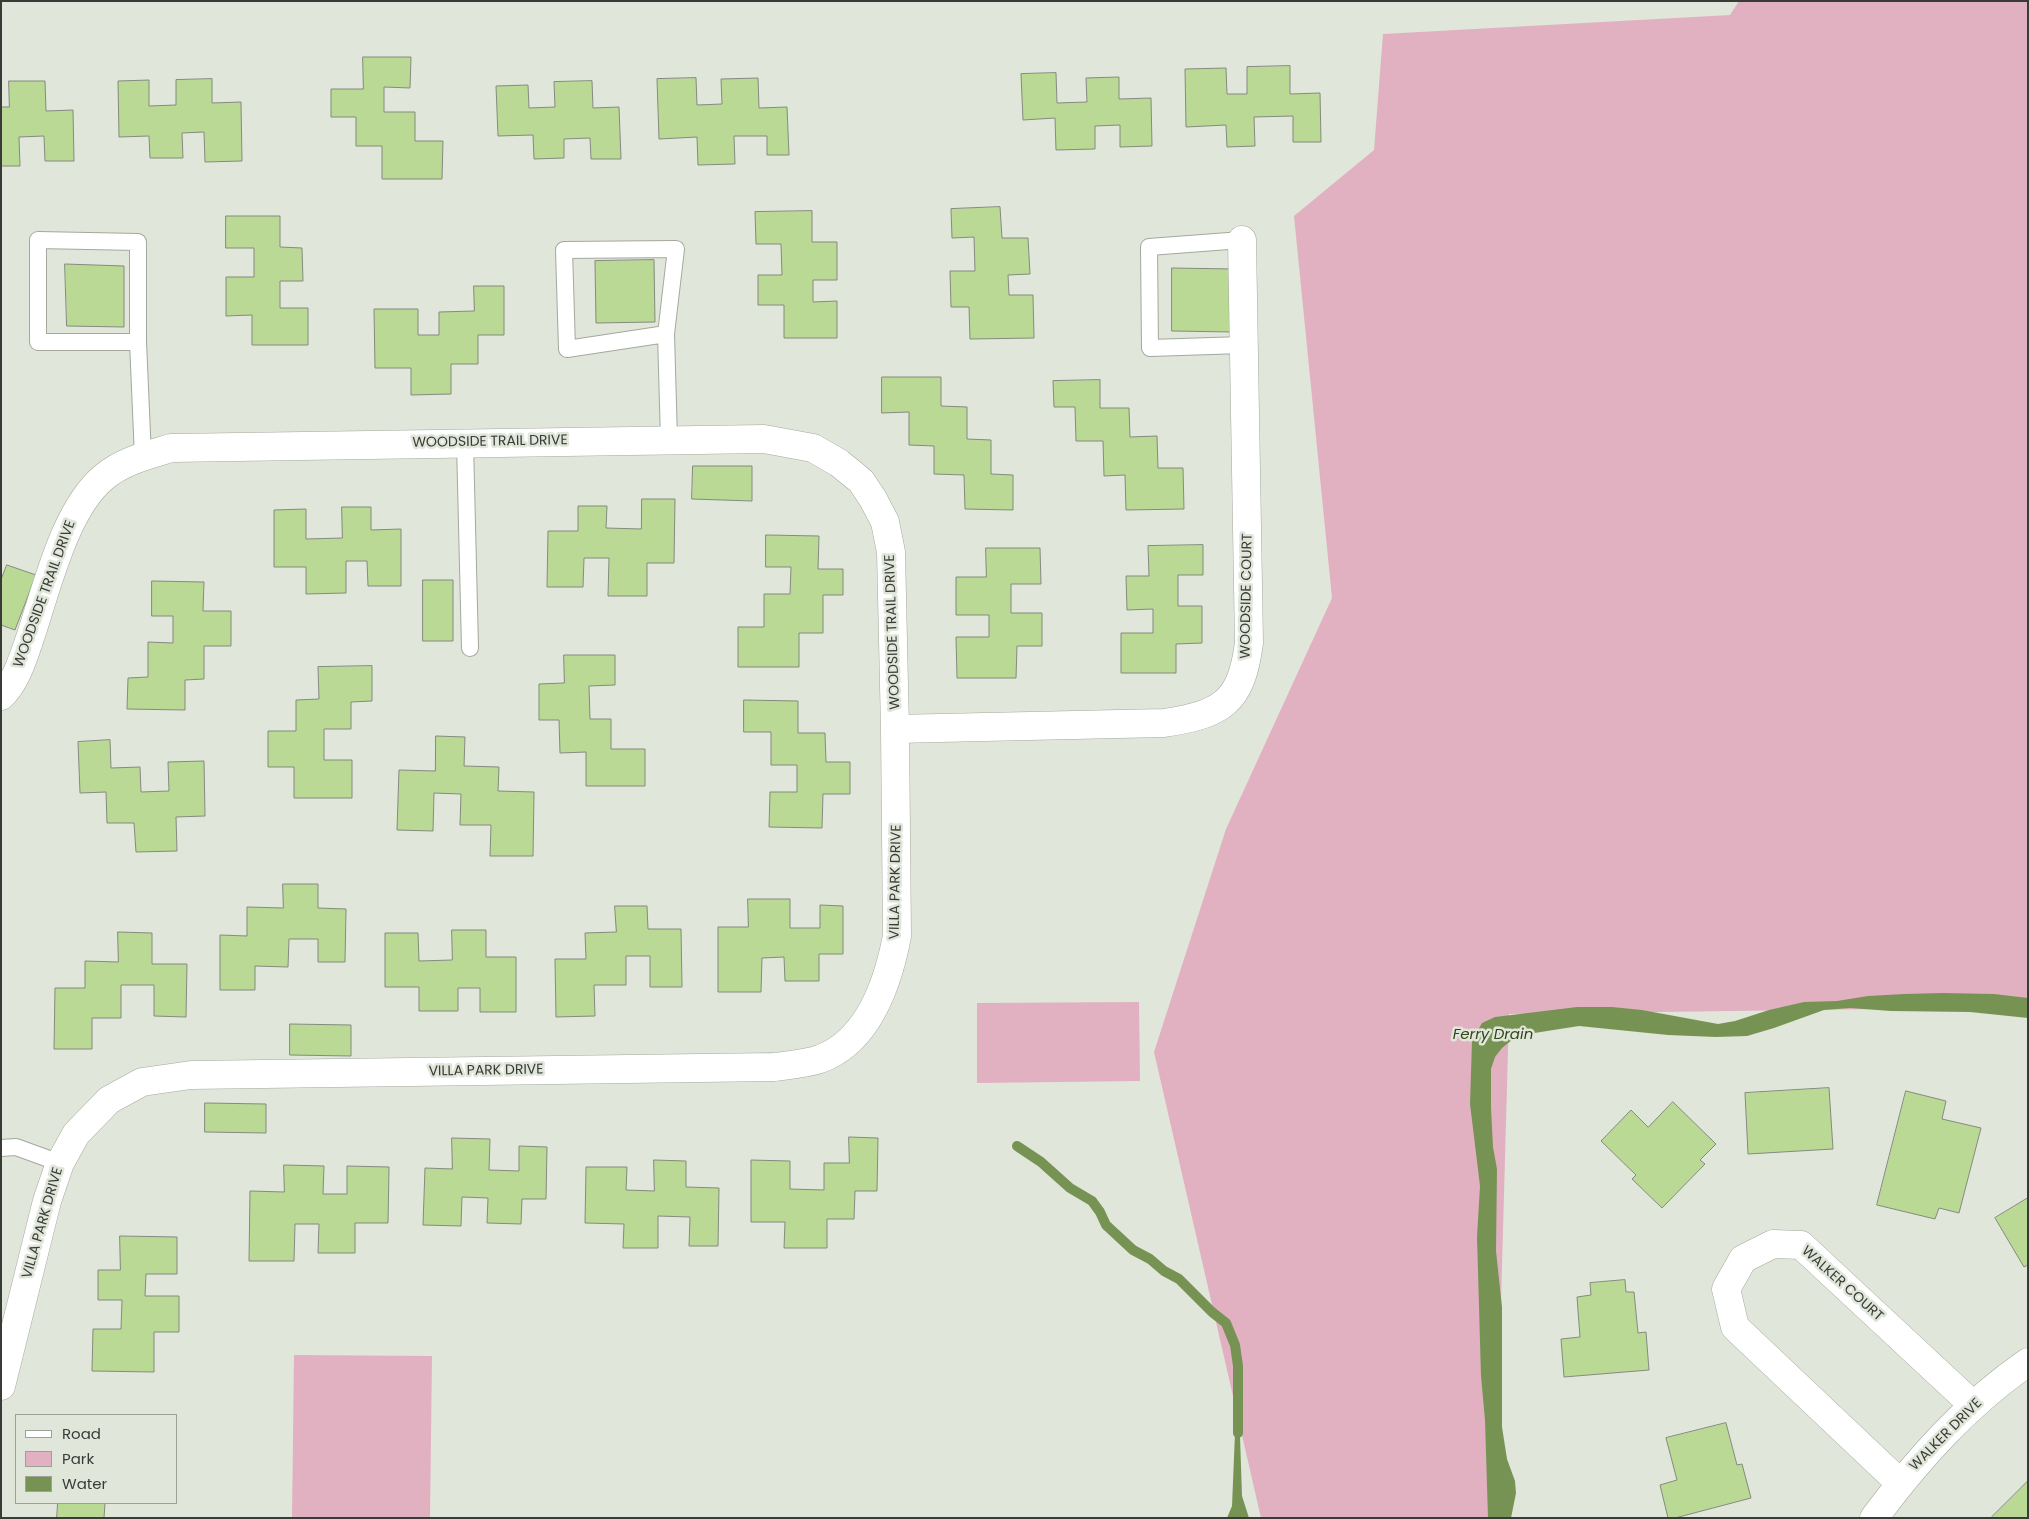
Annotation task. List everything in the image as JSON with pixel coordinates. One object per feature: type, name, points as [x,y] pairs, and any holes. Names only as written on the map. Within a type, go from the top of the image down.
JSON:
[{"type":"street","name":"WOODSIDE COURT","points":[[896,729],[1164,723],[1194,718],[1217,709],[1230,698],[1240,684],[1246,666],[1249,643],[1242,240]]},
{"type":"street","name":"WOODSIDE TRAIL DRIVE","points":[[1,696],[21,663],[59,553],[74,517],[86,496],[104,477],[121,466],[142,457],[171,448],[201,447],[764,439],[813,448],[839,463],[861,481],[885,522],[891,552],[896,729]]},
{"type":"street","name":"VILLA PARK DRIVE","points":[[1,1386],[38,1234],[60,1163],[76,1134],[109,1100],[142,1082],[191,1075],[774,1067],[820,1059],[841,1046],[859,1030],[882,989],[892,960],[897,914],[896,729]]},
{"type":"street","name":"WALKER COURT","points":[[1900,1483],[1735,1327],[1726,1289],[1743,1259],[1773,1244],[1801,1245],[1973,1405]]},
{"type":"street","name":"WALKER DRIVE","points":[[1874,1518],[1921,1458],[1973,1405],[2028,1362]]},
{"type":"lane","points":[[138,342],[38,342],[38,240],[138,242],[138,342],[142,457]]},
{"type":"lane","points":[[1242,240],[1149,247],[1149,275],[1150,348],[1243,345]]},
{"type":"lane","points":[[666,334],[567,349],[564,250],[676,249],[666,334],[669,440]]},
{"type":"lane","points":[[465,443],[470,648]]},
{"type":"lane","points":[[1,1148],[16,1148],[60,1163]]},
{"type":"green space","points":[[1739,1],[2028,1],[2028,1007],[1509,1014],[1495,1518],[1261,1518],[1154,1052],[1226,829],[1332,598],[1294,216],[1374,150],[1383,34],[1730,15]]},
{"type":"green space","points":[[1139,1002],[1140,1081],[977,1083],[977,1003]]},
{"type":"green space","points":[[294,1355],[432,1356],[430,1518],[292,1518]]},
{"type":"water","name":"Ferry Drain","points":[[1943,993],[1994,994],[2028,998],[2028,1018],[1970,1012],[1891,1011],[1850,1008],[1824,1010],[1747,1036],[1668,1035],[1579,1026],[1528,1034],[1512,1040],[1502,1048],[1495,1057],[1491,1069],[1491,1108],[1493,1147],[1497,1169],[1496,1251],[1502,1307],[1502,1427],[1507,1459],[1515,1481],[1516,1493],[1511,1518],[1488,1518],[1477,1237],[1480,1186],[1470,1104],[1472,1041],[1482,1023],[1495,1017],[1577,1007],[1612,1007],[1642,1010],[1718,1024],[1804,1002],[1837,1001],[1868,996]]},
{"type":"water","points":[[1238,1431],[1240,1436],[1242,1496],[1249,1518],[1227,1518],[1232,1506],[1235,1433]]},
{"type":"building","points":[[363,57],[411,57],[410,88],[384,87],[384,112],[415,112],[415,141],[443,141],[442,179],[382,179],[382,146],[356,146],[356,117],[331,117],[331,89],[363,89]]},
{"type":"building","points":[[1290,66],[1290,94],[1320,93],[1321,142],[1293,142],[1293,116],[1254,117],[1255,146],[1227,147],[1226,125],[1186,127],[1185,69],[1226,68],[1227,94],[1247,94],[1247,67]]},
{"type":"building","points":[[1056,73],[1057,103],[1087,102],[1086,78],[1119,77],[1119,99],[1151,98],[1152,146],[1120,147],[1120,125],[1095,126],[1095,149],[1056,150],[1055,118],[1023,120],[1021,74]]},
{"type":"building","points":[[696,78],[697,105],[722,104],[721,79],[758,78],[759,108],[787,107],[789,155],[767,155],[767,136],[734,136],[735,164],[698,165],[697,137],[659,139],[657,79]]},
{"type":"building","points":[[212,79],[212,103],[241,102],[242,161],[205,162],[204,132],[182,133],[183,158],[150,158],[149,136],[119,137],[118,81],[149,80],[149,106],[176,105],[176,80]]},
{"type":"building","points":[[9,81],[45,81],[46,111],[73,110],[74,161],[45,161],[44,136],[19,137],[20,166],[1,166],[1,107],[9,107]]},
{"type":"building","points":[[592,81],[593,108],[619,107],[621,159],[591,159],[590,138],[564,139],[564,158],[534,159],[533,135],[498,136],[496,86],[528,85],[529,108],[555,107],[554,82]]},
{"type":"building","points":[[1000,207],[1002,238],[1028,238],[1030,274],[1008,275],[1009,295],[1033,295],[1034,338],[970,339],[969,307],[951,307],[950,271],[975,271],[974,237],[952,238],[951,209]]},
{"type":"building","points":[[812,211],[812,242],[837,242],[837,280],[813,280],[813,302],[837,301],[837,338],[784,338],[784,305],[758,305],[758,275],[782,275],[781,244],[756,244],[755,212]]},
{"type":"building","points":[[226,216],[280,216],[280,247],[302,248],[303,281],[280,281],[280,308],[308,308],[308,345],[252,345],[252,315],[226,316],[226,277],[254,277],[254,248],[226,248]]},
{"type":"building","points":[[654,260],[655,322],[596,323],[595,261]]},
{"type":"building","points":[[65,264],[124,266],[124,327],[67,326]]},
{"type":"building","points":[[1172,268],[1234,269],[1233,332],[1172,331]]},
{"type":"building","points":[[474,286],[504,286],[504,335],[478,335],[478,364],[451,364],[451,394],[411,395],[411,368],[375,368],[374,309],[418,309],[418,335],[439,335],[439,312],[474,311]]},
{"type":"building","points":[[882,377],[941,377],[941,406],[967,407],[967,439],[991,440],[991,474],[1013,475],[1013,510],[965,509],[964,475],[934,474],[934,446],[909,445],[909,412],[882,413]]},
{"type":"building","points":[[1100,380],[1100,408],[1129,408],[1130,437],[1157,436],[1158,468],[1183,468],[1184,509],[1126,510],[1125,475],[1104,476],[1103,441],[1076,441],[1075,407],[1054,407],[1053,381]]},
{"type":"building","points":[[693,466],[752,466],[752,501],[692,499]]},
{"type":"building","points":[[642,499],[675,499],[674,563],[647,563],[647,596],[608,596],[609,558],[584,558],[583,587],[547,587],[548,531],[578,531],[578,506],[607,506],[606,528],[641,529]]},
{"type":"building","points":[[342,507],[371,507],[371,530],[401,529],[401,586],[368,586],[367,561],[346,561],[346,593],[306,594],[306,567],[274,567],[274,510],[306,509],[306,539],[342,538]]},
{"type":"building","points":[[766,535],[819,536],[818,569],[843,569],[843,595],[823,595],[823,633],[799,633],[799,667],[738,667],[738,627],[764,627],[764,594],[790,594],[791,567],[766,567]]},
{"type":"building","points":[[1203,545],[1203,575],[1178,575],[1178,606],[1202,606],[1202,643],[1176,644],[1176,673],[1121,673],[1121,633],[1153,633],[1153,609],[1127,610],[1126,576],[1149,576],[1148,546]]},
{"type":"building","points":[[986,548],[1040,548],[1041,584],[1011,584],[1011,613],[1042,613],[1042,646],[1017,646],[1016,678],[957,678],[956,637],[989,637],[989,615],[956,615],[956,577],[986,577]]},
{"type":"building","points":[[7,565],[36,575],[15,630],[1,625],[1,580]]},
{"type":"building","points":[[423,580],[453,580],[453,641],[423,641]]},
{"type":"building","points":[[152,581],[204,582],[203,611],[231,611],[231,646],[204,646],[204,679],[185,680],[185,710],[127,709],[128,678],[148,677],[148,642],[173,643],[173,616],[152,616]]},
{"type":"building","points":[[564,655],[615,655],[615,685],[589,686],[590,719],[611,719],[611,749],[645,749],[645,786],[586,786],[586,752],[560,753],[559,720],[539,720],[539,684],[564,683]]},
{"type":"building","points":[[372,666],[372,701],[351,702],[351,729],[324,729],[324,760],[352,760],[352,798],[294,798],[294,767],[268,767],[268,731],[296,731],[296,700],[319,699],[318,667]]},
{"type":"building","points":[[744,700],[798,701],[798,733],[825,733],[826,762],[850,762],[850,794],[823,794],[822,828],[769,827],[770,792],[797,792],[797,765],[771,765],[771,732],[744,732]]},
{"type":"building","points":[[436,736],[465,737],[464,766],[499,767],[498,791],[534,792],[533,856],[490,856],[491,825],[460,825],[461,794],[434,793],[433,831],[397,830],[399,770],[435,771]]},
{"type":"building","points":[[110,740],[111,768],[140,767],[141,792],[169,791],[168,762],[204,761],[205,816],[176,817],[177,851],[136,852],[134,823],[107,823],[106,792],[80,793],[78,742]]},
{"type":"building","points":[[283,884],[318,884],[318,908],[346,909],[345,962],[318,962],[318,939],[289,939],[288,967],[255,966],[255,990],[220,990],[220,935],[247,936],[247,907],[283,908]]},
{"type":"building","points":[[748,899],[790,899],[790,928],[820,928],[820,905],[843,906],[843,954],[819,954],[819,981],[785,981],[784,957],[762,958],[761,992],[718,992],[718,927],[748,927]]},
{"type":"building","points":[[615,906],[647,906],[648,929],[681,929],[682,987],[650,987],[650,956],[626,956],[626,985],[594,985],[595,1016],[556,1017],[555,959],[586,959],[585,933],[616,932]]},
{"type":"building","points":[[452,930],[486,930],[486,957],[516,957],[516,1012],[480,1012],[480,988],[458,988],[458,1011],[419,1011],[419,987],[385,987],[385,933],[418,933],[419,961],[452,960]]},
{"type":"building","points":[[118,932],[152,933],[152,964],[187,964],[186,1017],[154,1016],[154,985],[121,985],[121,1018],[92,1018],[92,1049],[54,1049],[55,988],[85,988],[85,961],[118,962]]},
{"type":"building","points":[[290,1024],[351,1025],[351,1056],[290,1055]]},
{"type":"building","points":[[1829,1088],[1833,1149],[1748,1154],[1745,1093]]},
{"type":"building","points":[[1906,1091],[1946,1101],[1942,1119],[1981,1128],[1959,1213],[1939,1208],[1935,1219],[1877,1205]]},
{"type":"building","points":[[1673,1102],[1716,1144],[1700,1160],[1705,1164],[1662,1208],[1632,1179],[1636,1175],[1601,1141],[1631,1110],[1648,1127]]},
{"type":"building","points":[[205,1103],[266,1104],[266,1133],[205,1132]]},
{"type":"building","points":[[849,1137],[878,1138],[877,1191],[855,1191],[854,1219],[827,1219],[827,1248],[784,1248],[785,1222],[751,1222],[751,1160],[790,1161],[790,1189],[824,1190],[824,1163],[849,1163]]},
{"type":"building","points":[[452,1138],[490,1139],[489,1170],[519,1171],[519,1146],[547,1147],[546,1199],[522,1199],[521,1224],[487,1223],[488,1198],[462,1197],[461,1226],[423,1225],[425,1168],[452,1169]]},
{"type":"building","points":[[654,1160],[686,1161],[686,1187],[719,1188],[718,1246],[689,1246],[690,1217],[658,1216],[658,1248],[623,1248],[624,1224],[585,1223],[586,1167],[627,1167],[626,1190],[654,1191]]},
{"type":"building","points":[[284,1165],[324,1166],[323,1194],[347,1194],[347,1166],[389,1167],[388,1223],[355,1223],[355,1253],[318,1253],[319,1224],[295,1224],[294,1261],[249,1261],[250,1191],[284,1192]]},
{"type":"building","points":[[2028,1198],[2028,1265],[2024,1267],[1995,1218]]},
{"type":"building","points":[[120,1236],[177,1237],[177,1274],[146,1274],[145,1296],[179,1296],[179,1332],[154,1332],[154,1372],[92,1371],[93,1329],[121,1329],[122,1300],[98,1300],[98,1270],[120,1270]]},
{"type":"building","points":[[1625,1280],[1626,1292],[1634,1292],[1638,1333],[1646,1332],[1649,1370],[1564,1377],[1561,1339],[1580,1337],[1577,1297],[1591,1295],[1590,1283]]},
{"type":"building","points":[[1726,1423],[1737,1465],[1742,1464],[1751,1498],[1675,1518],[1668,1518],[1660,1485],[1677,1480],[1666,1438]]},
{"type":"building","points":[[2028,1481],[2028,1518],[1993,1518],[1992,1517]]},
{"type":"building","points":[[58,1504],[105,1504],[104,1518],[57,1518]]},
{"type":"waterway","points":[[1017,1146],[1041,1162],[1070,1188],[1092,1201],[1106,1225],[1133,1250],[1179,1279],[1212,1312],[1226,1323],[1235,1345],[1238,1366],[1238,1433]]}]
